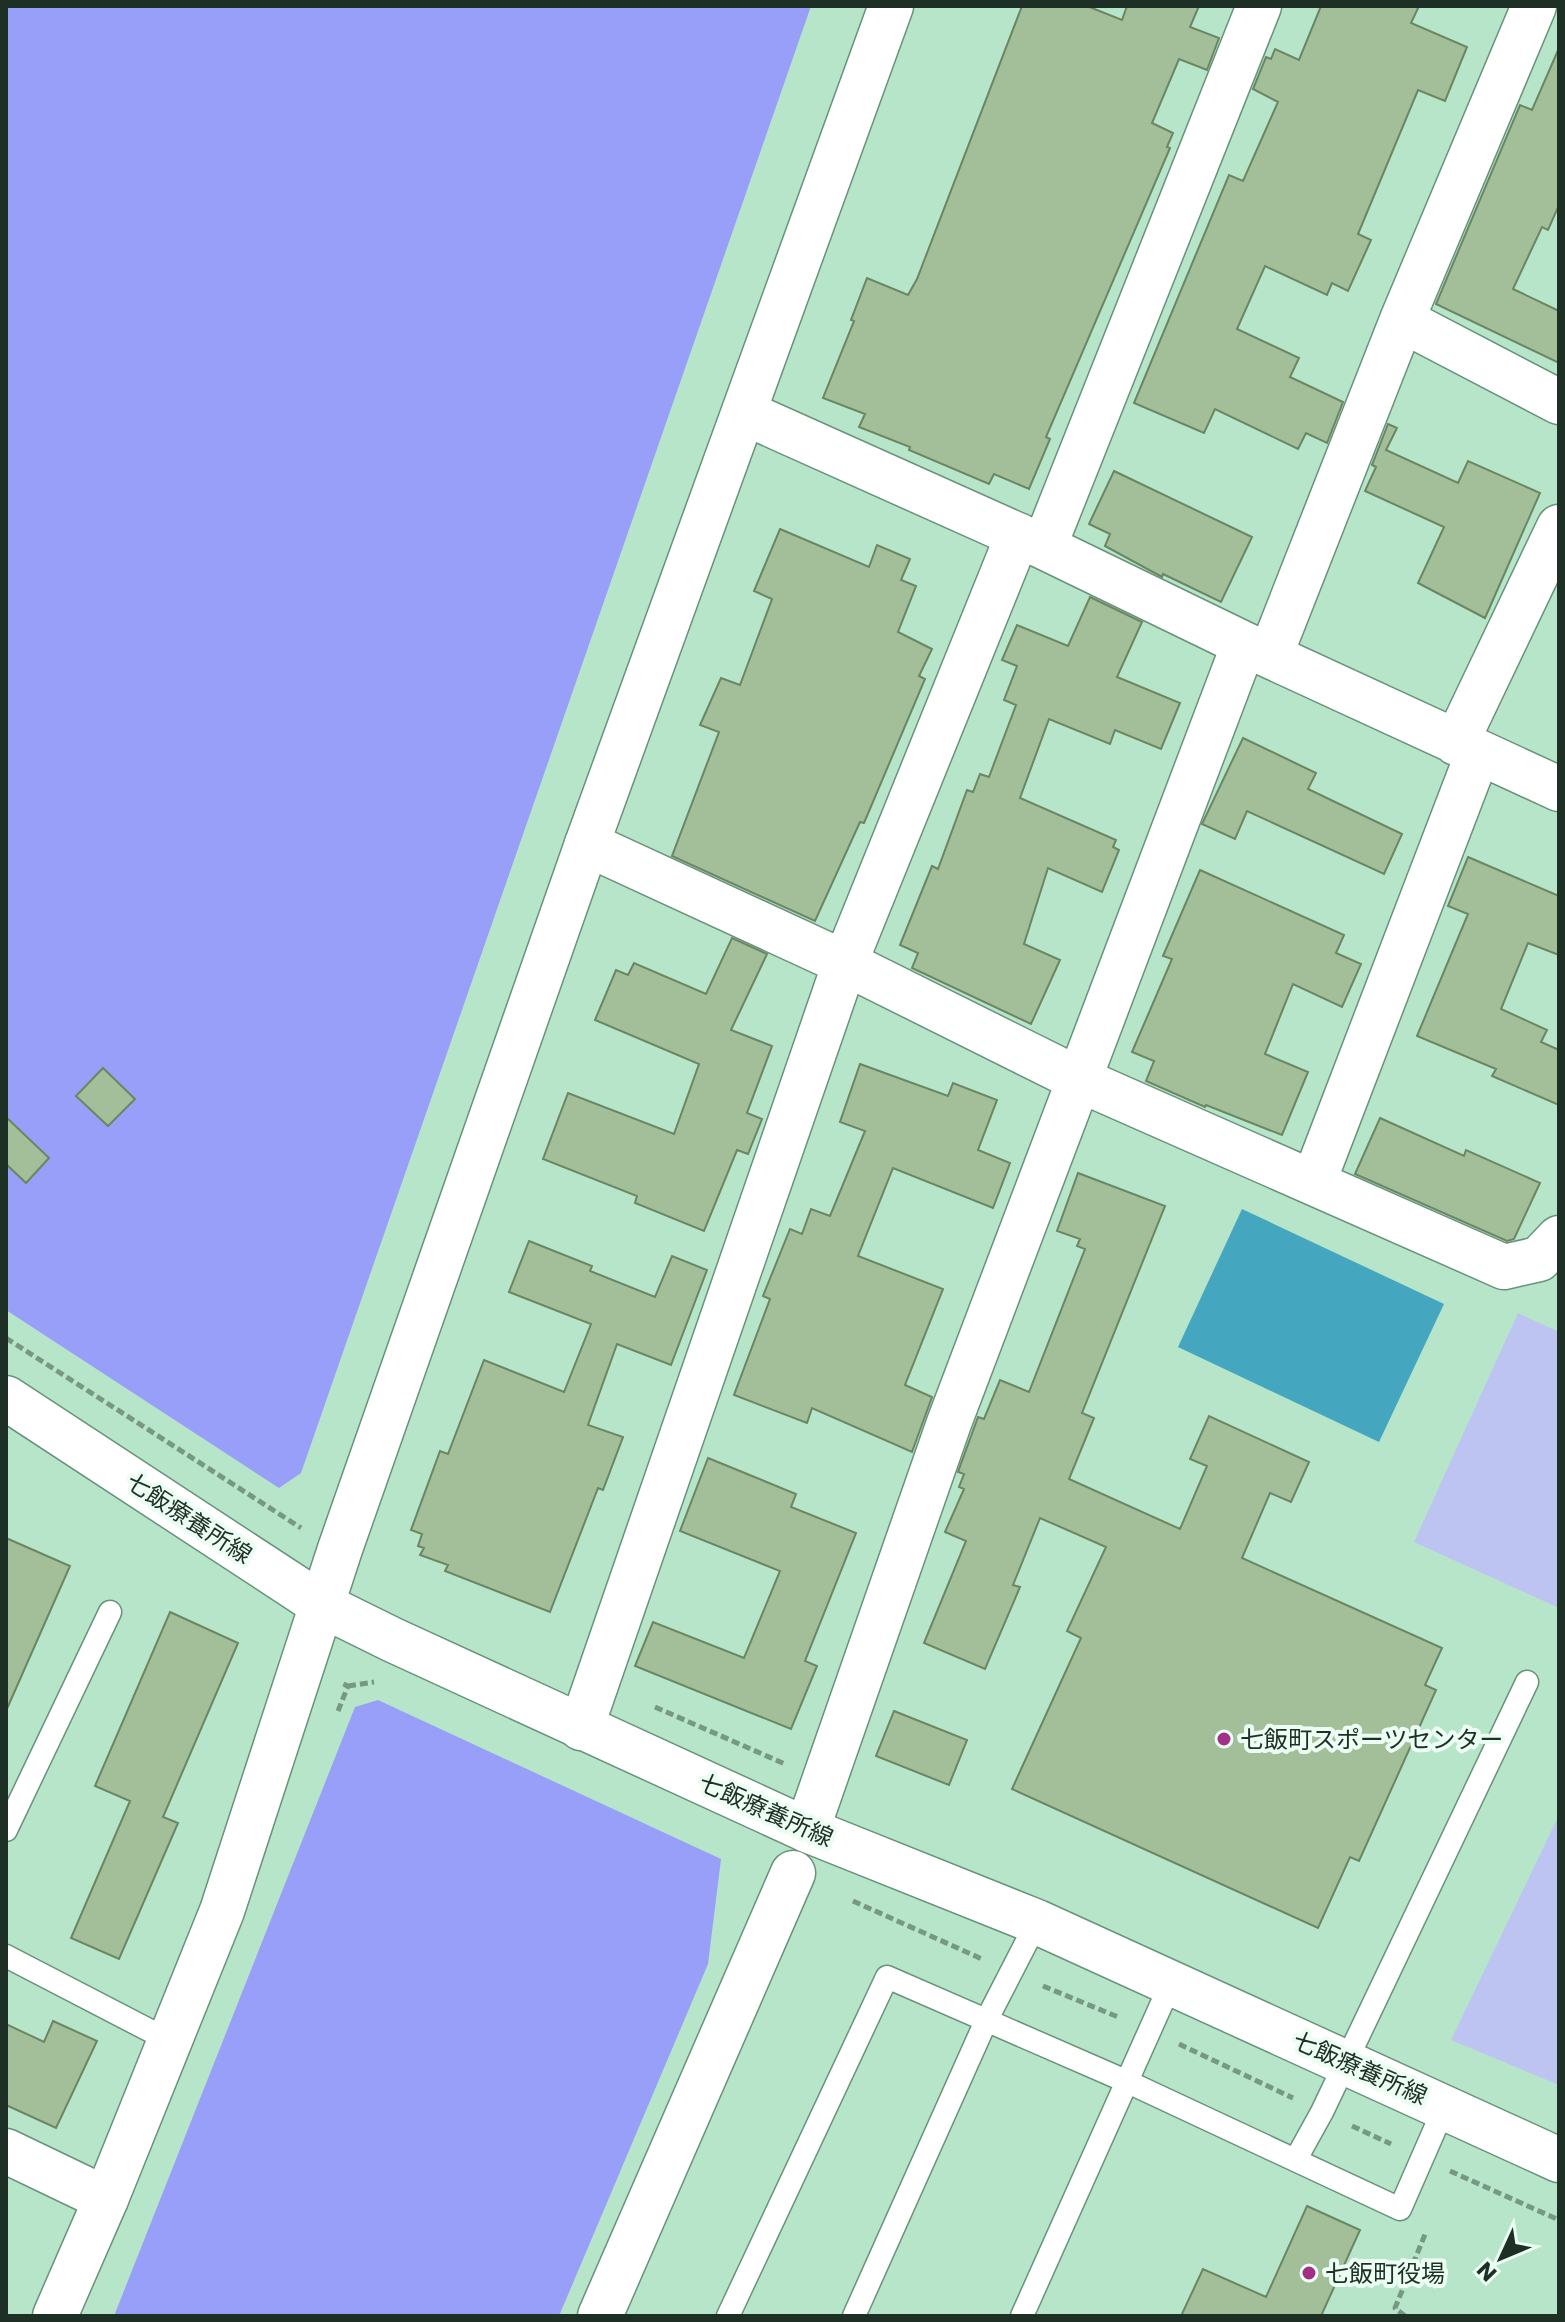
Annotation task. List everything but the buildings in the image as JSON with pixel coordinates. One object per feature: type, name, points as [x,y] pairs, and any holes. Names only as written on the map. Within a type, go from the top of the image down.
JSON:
[{"type":"street","points":[[55,2316],[106,2199],[222,1911],[340,1549],[587,844],[891,6]]},
{"type":"street","points":[[581,1728],[845,963],[1031,541],[1259,6]]},
{"type":"street","points":[[807,1830],[949,1423],[1078,1079],[1257,650],[1402,320],[1534,6]]},
{"type":"street","points":[[1402,320],[1559,402]]},
{"type":"street","points":[[745,413],[1031,541],[1257,650],[1559,789]]},
{"type":"street","points":[[1314,1181],[1467,748],[1559,527]]},
{"type":"street","points":[[587,844],[845,963],[1078,1079],[1504,1267],[1539,1259],[1559,1238]]},
{"type":"street","name":"七飯療養所線","points":[[6,1398],[322,1605],[581,1728],[807,1830],[1037,1922],[1559,2160]]},
{"type":"street","points":[[600,2316],[793,1873]]},
{"type":"street","points":[[6,2151],[106,2199]]},
{"type":"lane","points":[[6,1830],[110,1612]]},
{"type":"lane","points":[[1296,2159],[1322,2112],[1527,1682]]},
{"type":"lane","points":[[854,2316],[986,2021],[1037,1922]]},
{"type":"lane","points":[[6,1956],[170,2041]]},
{"type":"lane","points":[[728,2316],[887,1977],[1128,2082],[1400,2209],[1445,2106]]},
{"type":"lane","points":[[1022,2316],[1171,1983]]},
{"type":"path","points":[[374,1683],[388,1689]]},
{"type":"path","points":[[793,1873],[1011,1973],[1150,2031],[1559,2220]]},
{"type":"path","points":[[1445,2185],[1451,2171]]},
{"type":"path","points":[[1405,2316],[1395,2308],[1429,2226]]},
{"type":"shaded area","points":[[6,6],[811,6],[301,1473],[279,1488],[6,1310]]},
{"type":"shaded area","points":[[1242,1209],[1444,1304],[1379,1442],[1178,1347]]},
{"type":"shaded area","points":[[1518,1313],[1559,1332],[1559,1608],[1414,1542]]},
{"type":"shaded area","points":[[378,1700],[721,1859],[708,1964],[559,2316],[114,2316],[355,1707]]},
{"type":"shaded area","points":[[1559,1815],[1559,2085],[1451,2040]]},
{"type":"place","name":"七飯町スポーツセンター","points":[[1224,1739]]},
{"type":"place","name":"七飯町役場","points":[[1309,2273]]}]
